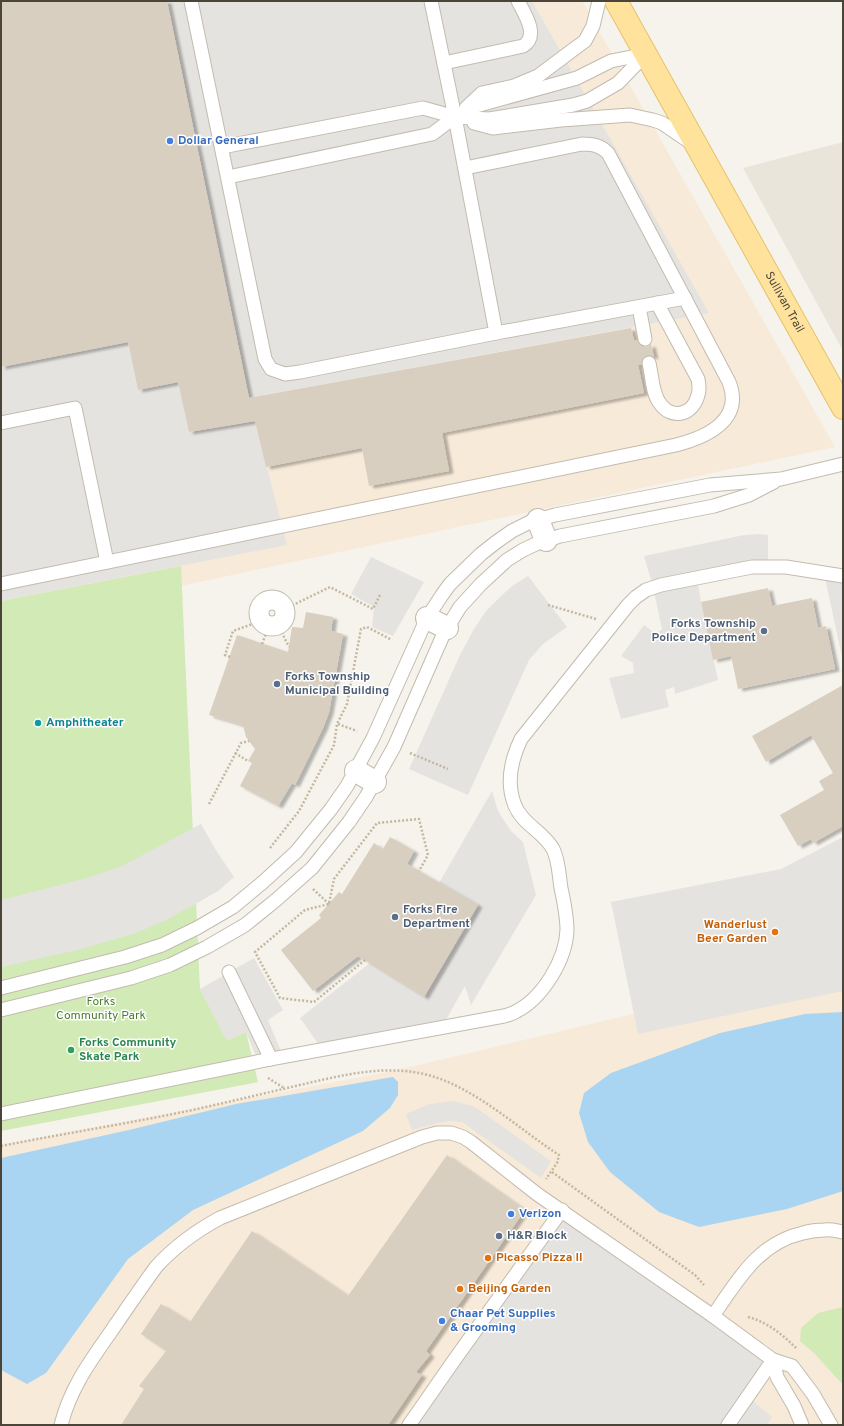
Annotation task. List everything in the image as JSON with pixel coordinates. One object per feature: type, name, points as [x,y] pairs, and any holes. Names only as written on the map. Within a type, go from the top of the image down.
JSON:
[{"type":"main road","points":[[616,1],[701,152]]},
{"type":"main road","name":"Sullivan Trail","points":[[701,152],[843,408]]},
{"type":"street","points":[[538,520],[546,540]]},
{"type":"street","points":[[427,618],[447,628]]},
{"type":"street","points":[[356,771],[375,782]]},
{"type":"lane","points":[[191,1],[265,359],[271,370],[285,374],[300,372],[496,333],[685,298]]},
{"type":"lane","points":[[431,1],[465,168],[496,333]]},
{"type":"lane","points":[[444,63],[527,44],[530,39],[530,28],[518,1]]},
{"type":"lane","points":[[228,177],[432,134],[455,117],[482,93],[514,86],[538,76],[585,41],[593,26],[599,1]]},
{"type":"lane","points":[[455,117],[476,106],[577,78],[611,61],[646,54]]},
{"type":"lane","points":[[455,117],[489,119],[573,105],[587,101],[618,83],[646,54]]},
{"type":"lane","points":[[222,147],[423,108],[493,128],[577,118],[630,116],[662,123],[685,138],[701,152]]},
{"type":"lane","points":[[1,584],[694,441],[714,430],[722,422],[732,407],[734,394],[726,374],[613,160],[605,149],[594,144],[582,144],[465,168]]},
{"type":"lane","points":[[650,363],[656,397],[663,407],[667,411],[677,414],[684,413],[689,410],[694,405],[699,393],[698,379],[657,303]]},
{"type":"lane","points":[[639,306],[645,339]]},
{"type":"lane","points":[[1,423],[75,408],[107,562]]},
{"type":"lane","points":[[1,988],[125,957],[162,945],[197,928],[233,907],[262,883],[296,852],[331,809],[356,771],[374,738],[427,618],[442,595],[450,584],[481,554],[512,531],[538,520],[555,515],[710,485],[781,479],[843,464]]},
{"type":"lane","points":[[1,1010],[131,978],[170,965],[207,947],[245,925],[276,900],[312,868],[349,822],[375,782],[394,747],[447,628],[460,607],[495,570],[523,550],[546,540],[560,536],[714,506],[749,495],[781,479]]},
{"type":"lane","points":[[1,1114],[271,1059],[504,1016],[515,1012],[526,1005],[554,973],[565,946],[567,931],[566,915],[553,850],[548,842],[527,824],[513,802],[510,776],[511,765],[514,753],[521,739],[628,605],[646,590],[686,579],[760,566],[786,567],[843,576]]},
{"type":"lane","points":[[230,972],[271,1059]]},
{"type":"lane","points":[[61,1425],[70,1397],[78,1380],[156,1267],[168,1254],[186,1240],[220,1218],[414,1140],[437,1133],[451,1133],[467,1140],[490,1156],[537,1194],[713,1316],[773,1360],[792,1366],[813,1394],[832,1425]]},
{"type":"lane","points":[[409,1425],[562,1210]]},
{"type":"lane","points":[[713,1316],[746,1270],[760,1254],[769,1248],[786,1239],[811,1231],[824,1230],[843,1232]]},
{"type":"lane","points":[[728,1425],[773,1360]]},
{"type":"lane","points":[[773,1360],[776,1377],[794,1406],[802,1425]]},
{"type":"lane","points":[[822,1410],[827,1425]]},
{"type":"path","points":[[230,657],[224,655],[233,631],[273,620],[330,587],[373,609],[380,595]]},
{"type":"path","points":[[548,605],[613,624]]},
{"type":"path","points":[[262,644],[273,620]]},
{"type":"path","points":[[273,620],[289,647]]},
{"type":"path","points":[[270,848],[299,811],[334,745],[337,724],[348,704],[361,629],[367,628],[392,640]]},
{"type":"path","points":[[209,804],[241,743],[249,741]]},
{"type":"path","points":[[236,753],[248,761]]},
{"type":"path","points":[[365,960],[314,1002],[280,998],[255,952],[305,910],[329,904],[334,879],[377,823],[419,819],[428,855],[420,871]]},
{"type":"path","points":[[1,1146],[196,1109],[348,1075],[381,1069],[413,1071],[446,1081],[464,1090],[497,1111],[559,1155],[559,1159],[552,1172],[537,1194]]},
{"type":"path","points":[[552,1172],[695,1275],[704,1285]]},
{"type":"shaded area","points":[[1,1],[582,1],[835,447],[1,624]]},
{"type":"shaded area","points":[[167,1],[532,1],[709,313],[249,398]]},
{"type":"shaded area","points":[[843,142],[843,351],[743,168]]},
{"type":"shaded area","points":[[128,342],[138,390],[178,382],[189,432],[255,421],[287,545],[1,601],[1,367]]},
{"type":"shaded area","points":[[744,535],[768,535],[768,566],[697,577],[718,680],[675,694],[674,687],[665,690],[669,707],[621,719],[609,678],[634,673],[633,663],[621,656],[644,625],[656,634],[662,629],[653,587],[644,556]]},
{"type":"shaded area","points":[[371,557],[424,582],[393,636],[372,627],[374,607],[351,594]]},
{"type":"shaded area","points":[[824,573],[843,576],[843,662]]},
{"type":"shaded area","points":[[528,576],[567,627],[543,644],[529,660],[468,795],[409,769],[460,655],[474,629],[486,611],[499,598],[512,586]]},
{"type":"shaded area","points":[[492,791],[501,816],[511,831],[523,842],[536,895],[471,1005],[465,986],[442,1027],[322,1049],[300,1018],[370,963],[477,905],[439,883]]},
{"type":"shaded area","points":[[201,824],[217,852],[234,877],[218,891],[164,921],[136,933],[77,950],[1,967],[1,900],[87,878],[120,867]]},
{"type":"shaded area","points":[[843,837],[843,991],[638,1034],[611,902],[781,869]]},
{"type":"shaded area","points":[[254,958],[283,1010],[268,1020],[283,1056],[258,1061],[246,1032],[227,1041],[200,989]]},
{"type":"shaded area","points":[[843,964],[843,1425],[1,1425],[1,1145],[398,1070]]},
{"type":"shaded area","points":[[454,1101],[475,1107],[551,1161],[541,1178],[462,1122],[443,1122],[412,1130],[406,1114],[430,1104]]},
{"type":"shaded area","points":[[562,1210],[773,1360],[748,1397],[772,1417],[767,1425],[409,1425]]},
{"type":"green space","name":"Forks Community Park","points":[[181,566],[200,989],[227,1040],[246,1032],[258,1082],[1,1131],[1,601]]},
{"type":"green space","points":[[843,1307],[843,1385],[814,1353],[800,1341],[801,1328],[818,1313]]},
{"type":"water","points":[[843,1012],[843,1191],[787,1209],[699,1227],[659,1212],[610,1172],[588,1142],[579,1113],[584,1093],[611,1073],[720,1033],[805,1014]]},
{"type":"water","points":[[393,1077],[398,1082],[398,1095],[390,1108],[363,1131],[193,1210],[128,1259],[46,1373],[27,1384],[1,1370],[1,1158],[129,1130],[236,1104]]},
{"type":"building","points":[[1,1],[167,1],[249,398],[631,328],[634,340],[637,340],[639,344],[646,347],[651,344],[654,357],[647,355],[642,360],[641,365],[638,365],[644,393],[442,433],[449,471],[369,486],[362,448],[266,467],[255,421],[189,432],[178,382],[138,390],[128,342],[1,367]]},
{"type":"building","points":[[768,588],[772,606],[812,598],[818,628],[826,626],[835,669],[738,689],[731,656],[713,660],[701,602]]},
{"type":"building","name":"Forks Township Municipal Building","points":[[306,612],[333,617],[331,631],[343,634],[329,712],[323,728],[295,785],[292,783],[278,806],[240,786],[252,763],[248,761],[255,749],[246,737],[243,725],[209,715],[237,635],[288,652],[292,627],[303,628]]},
{"type":"building","points":[[843,685],[843,826],[813,843],[811,839],[798,846],[780,815],[824,790],[819,781],[833,773],[811,735],[766,762],[752,736]]},
{"type":"building","name":"Forks Fire Department","points":[[390,837],[414,851],[407,864],[478,905],[424,997],[358,956],[313,991],[281,950],[321,918],[319,915],[339,892],[342,894],[374,843],[383,849]]},
{"type":"building","points":[[447,1155],[525,1210],[426,1351],[430,1355],[416,1372],[422,1375],[388,1425],[121,1425],[144,1389],[139,1386],[166,1351],[141,1334],[161,1304],[190,1322],[252,1231],[348,1296]]},
{"type":"place","name":"Dollar General","points":[[170,141]]},
{"type":"place","name":"Forks Township Police Department","points":[[764,631]]},
{"type":"place","name":"Forks Township Municipal Building","points":[[277,684]]},
{"type":"place","name":"Amphitheater","points":[[38,723]]},
{"type":"place","name":"Forks Fire Department","points":[[395,917]]},
{"type":"place","name":"Wanderlust Beer Garden","points":[[775,932]]},
{"type":"place","name":"Forks Community Skate Park","points":[[71,1050]]},
{"type":"place","name":"Verizon","points":[[511,1214]]},
{"type":"place","name":"H&R Block","points":[[499,1236]]},
{"type":"place","name":"Picasso Pizza II","points":[[488,1258]]},
{"type":"place","name":"Beijing Garden","points":[[460,1289]]},
{"type":"place","name":"Chaar Pet Supplies & Grooming","points":[[442,1321]]}]
